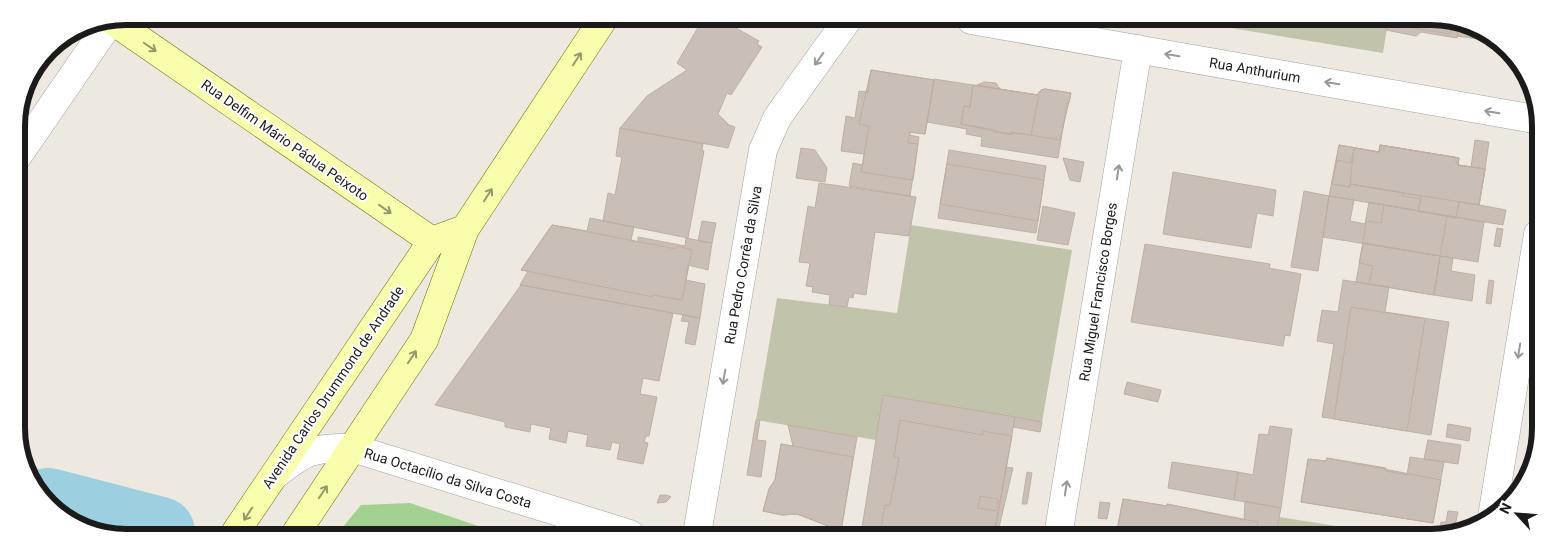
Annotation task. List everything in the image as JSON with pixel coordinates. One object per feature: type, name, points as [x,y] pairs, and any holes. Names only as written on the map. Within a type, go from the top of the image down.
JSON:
[{"type":"main road","name":"Rua Delfim Mário Pádua Peixoto","points":[[120,25],[432,241]]},
{"type":"main road","points":[[299,529],[424,340],[465,229],[599,25]]},
{"type":"main road","points":[[432,241],[465,229]]},
{"type":"main road","name":"Avenida Carlos Drummond de Andrade","points":[[238,529],[432,241]]},
{"type":"street","name":"Rua Pedro Corrêa da Silva","points":[[698,529],[763,150],[777,118],[844,25]]},
{"type":"street","name":"Rua Anthurium","points":[[1000,25],[1531,118]]},
{"type":"street","points":[[25,145],[105,27]]},
{"type":"street","name":"Rua Miguel Francisco Borges","points":[[1059,529],[1138,49]]},
{"type":"street","points":[[1497,489],[1532,271]]},
{"type":"street","name":"Rua Octacílio da Silva Costa","points":[[270,479],[297,458],[315,449],[352,448],[614,529]]},
{"type":"shaded area","points":[[1212,25],[1388,25],[1383,53]]},
{"type":"shaded area","points":[[911,225],[1072,250],[1042,422],[883,395],[876,440],[756,420],[777,298],[897,313]]},
{"type":"shaded area","points":[[1279,517],[1355,529],[1277,529]]},
{"type":"green space","points":[[410,503],[487,529],[341,529],[361,505]]},
{"type":"building","points":[[699,25],[731,25],[759,41],[757,44],[762,47],[731,95],[727,93],[718,114],[729,125],[735,127],[728,148],[620,128],[647,96],[687,70],[677,63]]},
{"type":"building","points":[[1387,25],[1438,25],[1459,29],[1457,38],[1421,32],[1416,36],[1386,30]]},
{"type":"building","points":[[1393,25],[1438,25],[1451,27],[1450,34]]},
{"type":"building","points":[[1459,29],[1484,40],[1457,36]]},
{"type":"building","points":[[871,70],[934,80],[925,134],[910,132],[910,135],[919,137],[910,196],[849,186],[853,163],[863,165],[864,154],[841,151],[846,116],[855,118],[859,91],[868,92]]},
{"type":"building","points":[[871,70],[934,80],[925,134],[910,132],[908,143],[918,144],[913,180],[861,172],[869,126],[859,124]]},
{"type":"building","points":[[934,79],[1037,95],[1041,90],[1045,89],[1071,93],[1069,103],[1067,103],[1058,158],[981,146],[982,137],[966,134],[967,129],[927,122]]},
{"type":"building","points":[[984,82],[996,83],[1000,89],[977,85]]},
{"type":"building","points":[[973,85],[1039,95],[1031,135],[995,132],[996,130],[961,124],[964,106],[970,107]]},
{"type":"building","points":[[973,85],[1037,95],[1041,90],[1045,89],[1071,93],[1060,140],[1011,132],[1011,135],[961,124],[964,106],[970,107]]},
{"type":"building","points":[[620,128],[703,144],[702,150],[704,151],[688,238],[603,221],[608,193],[615,195],[622,157],[616,156]]},
{"type":"building","points":[[1475,140],[1489,142],[1485,169],[1471,167]]},
{"type":"building","points":[[1339,145],[1379,152],[1380,145],[1459,158],[1458,165],[1485,169],[1479,205],[1506,210],[1503,225],[1329,196]]},
{"type":"building","points":[[1339,145],[1379,152],[1380,145],[1459,158],[1458,165],[1485,169],[1479,205],[1459,202],[1456,218],[1418,211],[1421,199],[1402,196],[1403,193],[1350,184],[1350,187],[1332,184]]},
{"type":"building","points":[[1380,145],[1459,158],[1458,165],[1485,169],[1479,205],[1459,202],[1456,218],[1418,211],[1421,196],[1350,184],[1350,187],[1332,184],[1337,160],[1351,163],[1354,148],[1379,152]]},
{"type":"building","points":[[1386,146],[1454,157],[1458,165],[1485,169],[1479,205],[1350,184],[1354,148],[1379,152]]},
{"type":"building","points":[[801,148],[815,150],[827,168],[825,182],[796,178]]},
{"type":"building","points":[[949,150],[1046,166],[1036,233],[938,218]]},
{"type":"building","points":[[1063,158],[1084,162],[1080,182],[1070,180]]},
{"type":"building","points":[[947,164],[1044,180],[1038,221],[940,204]]},
{"type":"building","points":[[1173,172],[1276,190],[1273,216],[1257,213],[1251,248],[1163,234]]},
{"type":"building","points":[[819,183],[916,197],[909,236],[875,232],[866,295],[854,293],[853,298],[849,297],[847,307],[829,305],[830,295],[812,292],[813,287],[806,286],[810,263],[799,262],[808,206],[815,208]]},
{"type":"building","points":[[1304,191],[1329,196],[1318,271],[1291,267]]},
{"type":"building","points":[[1329,196],[1354,200],[1350,221],[1365,224],[1369,202],[1484,222],[1478,262],[1323,237]]},
{"type":"building","points":[[1384,205],[1447,216],[1440,256],[1363,243],[1366,221],[1381,223]]},
{"type":"building","points":[[1043,206],[1075,213],[1068,245],[1037,240]]},
{"type":"building","points":[[590,218],[634,227],[631,240],[638,242],[638,237],[685,246],[686,238],[712,243],[708,270],[688,265],[686,280],[705,284],[700,318],[520,285],[528,271],[521,270],[552,225],[587,231]]},
{"type":"building","points":[[702,221],[716,223],[712,243],[698,241]]},
{"type":"building","points":[[552,225],[676,249],[677,246],[692,250],[682,300],[653,295],[653,297],[521,270]]},
{"type":"building","points":[[1497,228],[1503,229],[1500,247],[1494,246]]},
{"type":"building","points":[[1363,243],[1440,256],[1434,295],[1369,284],[1373,266],[1359,263]]},
{"type":"building","points":[[1363,243],[1440,256],[1434,295],[1356,282]]},
{"type":"building","points":[[1145,244],[1270,264],[1269,268],[1301,274],[1290,336],[1285,335],[1283,346],[1131,322]]},
{"type":"building","points":[[1440,256],[1453,258],[1451,271],[1475,275],[1472,301],[1434,295]]},
{"type":"building","points":[[1343,280],[1389,287],[1385,312],[1449,322],[1431,435],[1322,417],[1334,344],[1317,341],[1322,310],[1338,312]]},
{"type":"building","points":[[1489,280],[1494,281],[1491,304],[1486,303]]},
{"type":"building","points":[[521,285],[673,313],[659,381],[643,378],[640,394],[657,397],[649,436],[646,436],[644,442],[648,443],[643,464],[617,459],[620,444],[612,442],[610,450],[586,446],[588,435],[568,431],[566,443],[549,439],[551,428],[531,424],[530,432],[505,427],[505,422],[435,405]]},
{"type":"building","points":[[1351,307],[1425,319],[1407,431],[1334,419]]},
{"type":"building","points":[[683,315],[700,318],[695,345],[685,343],[689,322],[681,321]]},
{"type":"building","points":[[1127,382],[1161,390],[1158,402],[1124,394]]},
{"type":"building","points":[[883,395],[1015,417],[995,529],[862,529]]},
{"type":"building","points":[[1015,417],[1042,422],[1040,432],[1013,427]]},
{"type":"building","points":[[756,420],[760,420],[757,440],[766,441],[761,477],[747,475]]},
{"type":"building","points":[[900,420],[983,435],[983,431],[1012,436],[995,529],[881,529],[885,505],[890,506],[899,458],[894,457]]},
{"type":"building","points":[[1448,424],[1471,428],[1469,441],[1446,437]]},
{"type":"building","points":[[788,425],[857,437],[841,529],[836,529],[797,514],[782,515],[763,511],[769,489],[775,480],[781,444],[793,446]]},
{"type":"building","points":[[1270,426],[1292,429],[1281,508],[1234,500],[1238,472],[1253,475],[1259,434],[1268,435]]},
{"type":"building","points":[[1428,440],[1461,445],[1458,464],[1424,459]]},
{"type":"building","points":[[781,444],[853,457],[841,529],[836,529],[797,514],[782,515],[763,511],[769,489],[775,480]]},
{"type":"building","points":[[1410,457],[1444,462],[1433,523],[1301,502],[1308,459],[1326,461],[1327,458],[1386,468],[1386,471],[1407,475]]},
{"type":"building","points":[[1327,458],[1441,480],[1433,523],[1301,502],[1308,459],[1326,461]]},
{"type":"building","points":[[1172,462],[1238,472],[1234,500],[1168,488]]},
{"type":"building","points":[[1006,467],[1013,468],[999,529],[995,529]]},
{"type":"building","points":[[1027,472],[1032,473],[1027,504],[1022,504]]},
{"type":"building","points":[[660,495],[671,497],[666,502],[657,503]]},
{"type":"building","points":[[980,496],[998,499],[996,511],[978,508]]},
{"type":"building","points":[[1123,499],[1167,506],[1167,504],[1244,520],[1245,501],[1281,508],[1277,529],[1117,529]]},
{"type":"building","points":[[1123,499],[1167,506],[1167,504],[1258,522],[1257,529],[1117,529]]},
{"type":"building","points":[[1100,502],[1110,503],[1107,519],[1098,518]]},
{"type":"building","points":[[1448,511],[1458,512],[1455,526],[1440,529],[1441,522],[1446,522]]},
{"type":"waterway","points":[[63,507],[148,529]]}]
